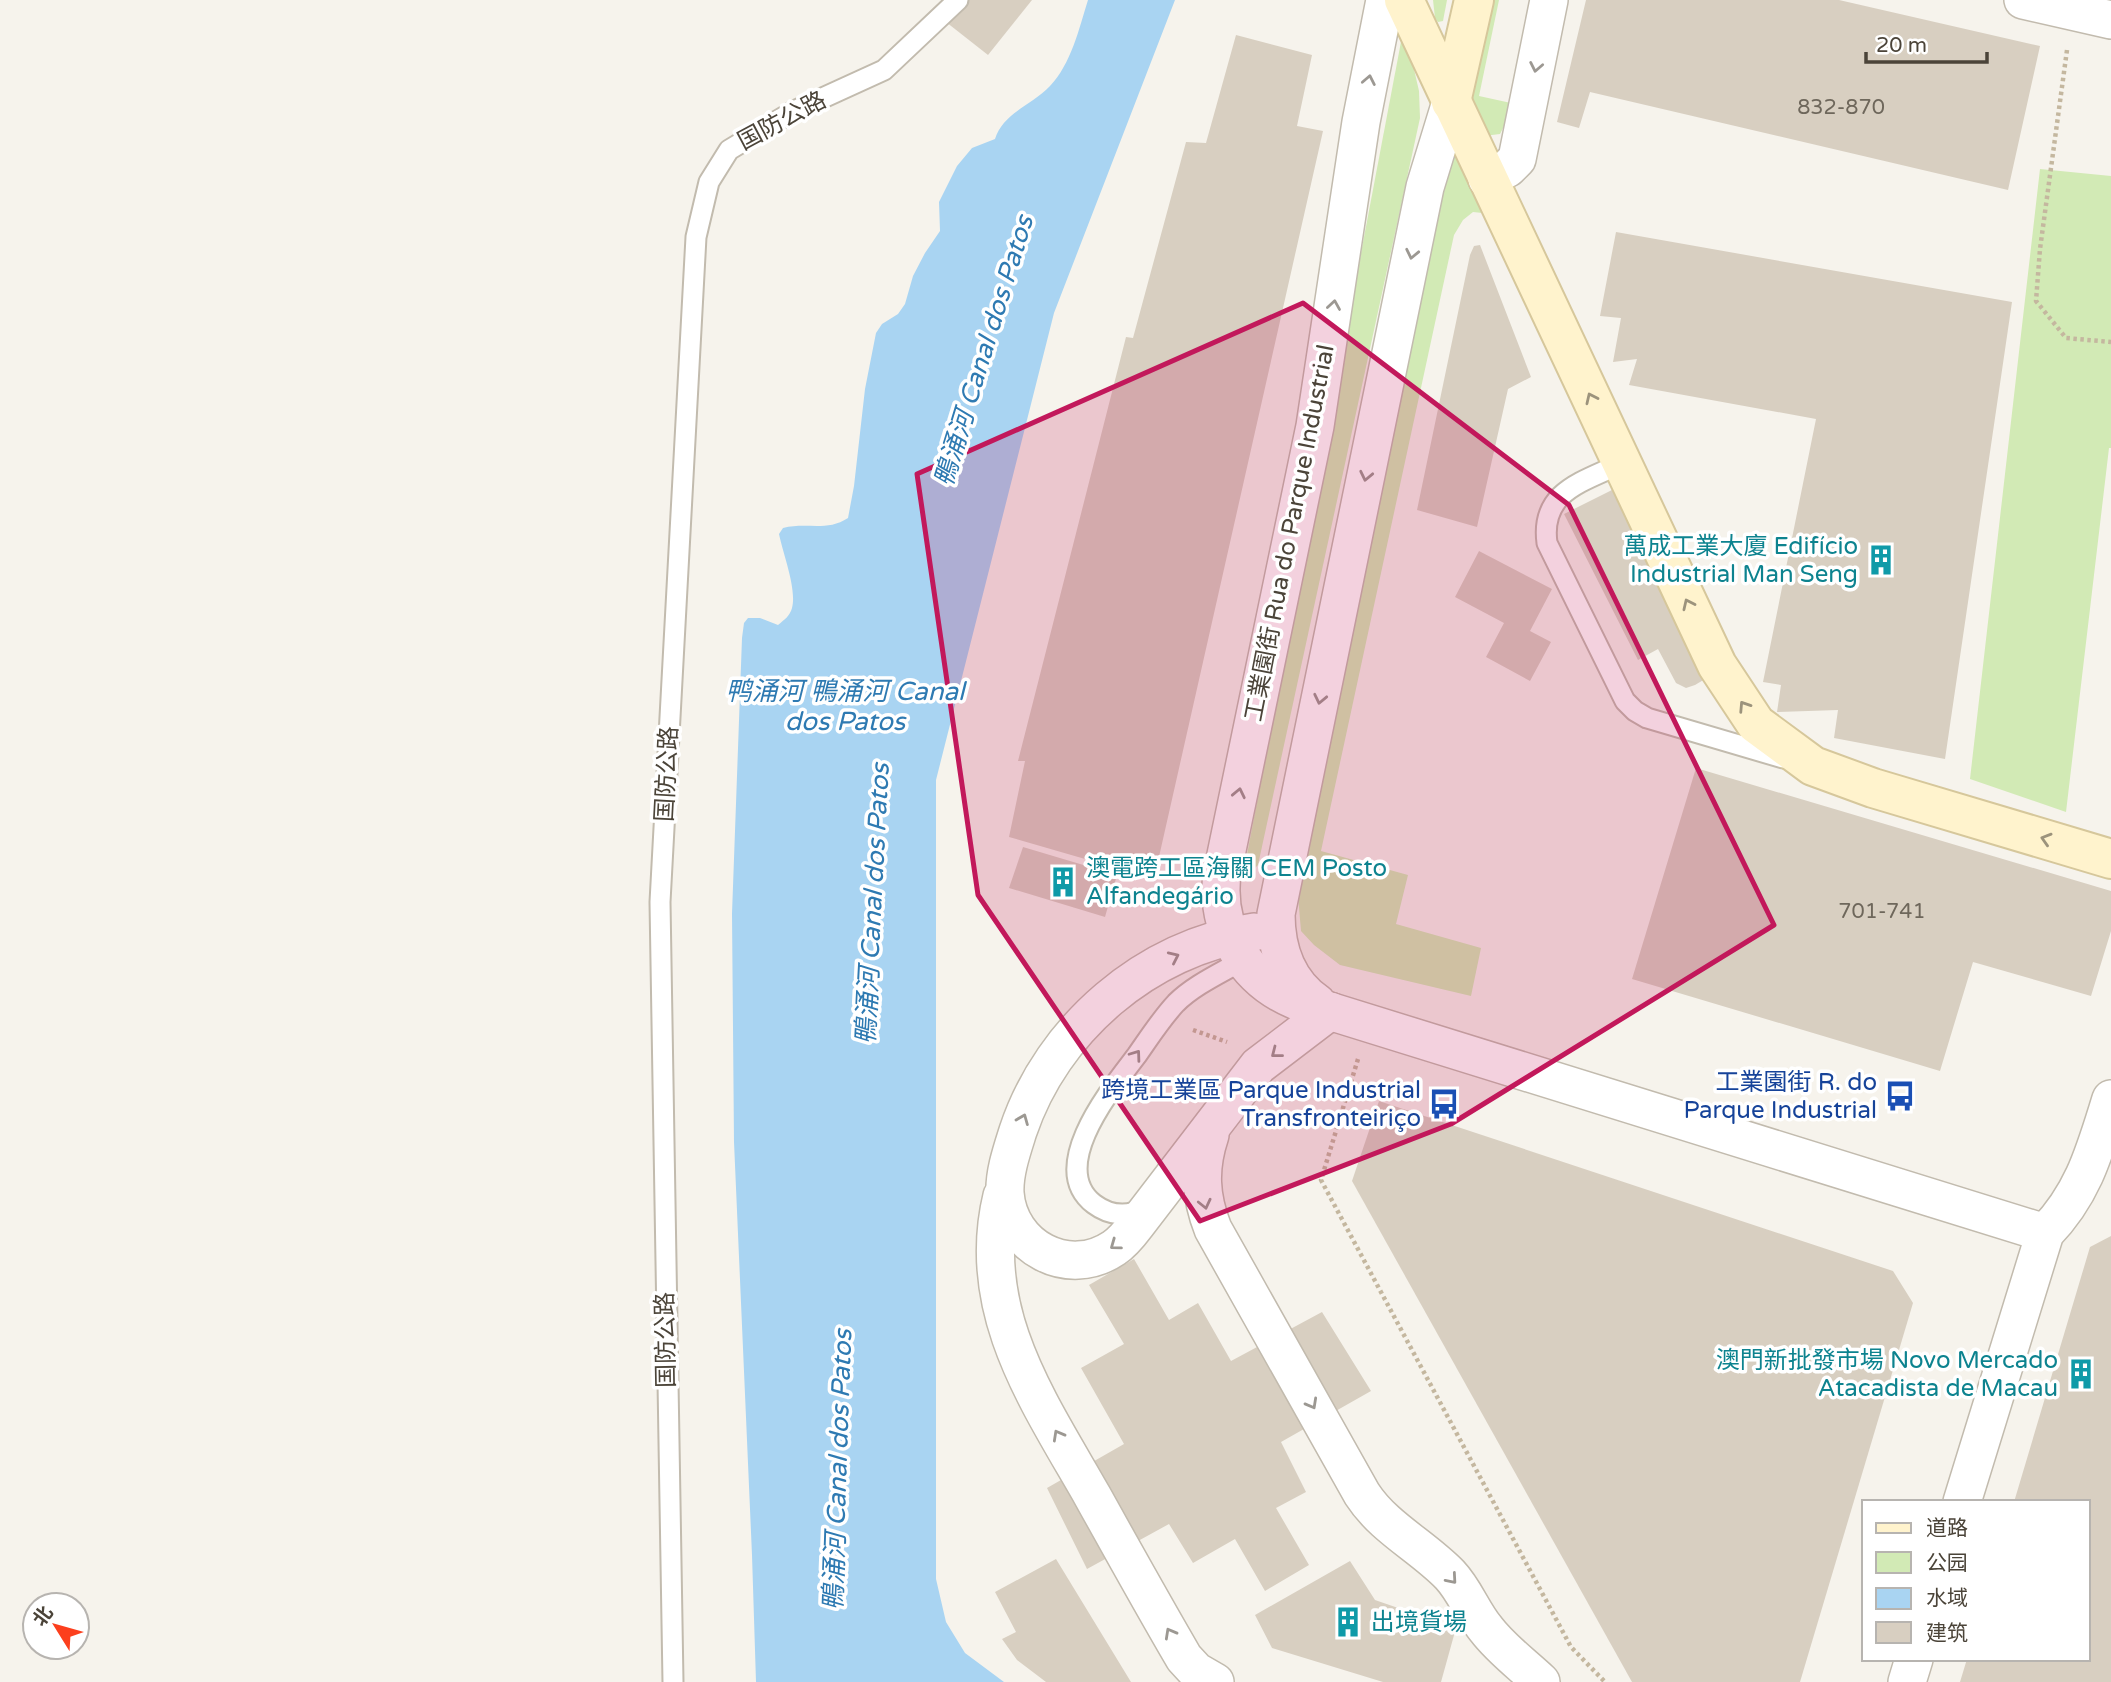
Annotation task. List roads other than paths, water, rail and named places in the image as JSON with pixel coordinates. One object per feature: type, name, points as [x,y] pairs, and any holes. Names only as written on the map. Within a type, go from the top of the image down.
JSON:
[{"type":"main road","points":[[1404,0],[1717,665],[1756,724],[1813,766],[1874,788],[2111,859]]},
{"type":"main road","points":[[1451,102],[1474,0]]},
{"type":"street","name":"工業園街 Rua do Parque Industrial","points":[[1237,948],[1222,911],[1222,874],[1315,426],[1361,122],[1385,0]]},
{"type":"street","points":[[1487,179],[1508,168],[1517,159],[1549,0]]},
{"type":"street","points":[[2022,0],[2111,20]]},
{"type":"street","points":[[1330,1011],[1304,993],[1289,974],[1280,951],[1276,915],[1425,187],[1451,102]]},
{"type":"street","points":[[1215,1682],[1196,1671],[1184,1658],[1017,1359],[1004,1318],[997,1276],[998,1220],[1012,1151],[1038,1085],[1061,1049],[1089,1017],[1121,989],[1150,969],[1188,950],[1237,948],[1276,929]]},
{"type":"street","points":[[1237,948],[1265,983],[1285,996],[2045,1233]]},
{"type":"street","points":[[1005,1184],[1007,1208],[1017,1230],[1030,1244],[1045,1254],[1069,1260],[1093,1258],[1115,1248],[1124,1240],[1258,1066],[1330,1011]]},
{"type":"street","points":[[1963,1500],[2045,1233],[2075,1195],[2101,1169],[2111,1099]]},
{"type":"street","points":[[1221,1115],[1210,1135],[1202,1170],[1203,1195],[1213,1229],[1362,1494],[1386,1521],[1449,1573],[1486,1629],[1541,1682]]},
{"type":"street","points":[[1907,1682],[1913,1661]]},
{"type":"lane","name":"国防公路","points":[[673,1682],[660,902],[696,237],[709,182],[729,150],[792,112],[884,70],[958,0]]},
{"type":"lane","points":[[1622,463],[1564,491],[1554,502],[1545,529],[1547,543],[1626,701],[1635,711],[1647,718],[1813,766]]},
{"type":"lane","points":[[1156,1199],[1137,1212],[1119,1214],[1108,1212],[1093,1203],[1081,1189],[1077,1166],[1085,1134],[1096,1113],[1169,1012],[1237,948]]},
{"type":"water","name":"鸭涌河 鴨涌河 Canal dos Patos","points":[[1088,0],[1175,0],[1054,313],[936,780],[936,1579],[946,1622],[965,1653],[1004,1682],[756,1682],[734,1142],[732,914],[744,623],[748,618],[760,618],[778,625],[791,611],[791,582],[779,534],[783,528],[832,525],[848,518],[865,389],[876,333],[882,324],[898,314],[905,304],[913,276],[940,231],[939,202],[957,166],[972,148],[995,139],[1004,122],[1050,86],[1064,67],[1074,46]]},
{"type":"place","name":"萬成工業大廈 Edifício Industrial Man Seng","points":[[1881,560]]},
{"type":"place","name":"澳電跨工區海關 CEM Posto Alfandegário","points":[[1063,882]]},
{"type":"place","name":"工業園街 R. do Parque Industrial","points":[[1900,1096]]},
{"type":"place","name":"跨境工業區 Parque Industrial Transfronteiriço","points":[[1444,1104]]},
{"type":"place","name":"澳門新批發市場 Novo Mercado Atacadista de Macau","points":[[2081,1374]]},
{"type":"place","name":"出境貨場","points":[[1348,1622]]},
{"type":"water label","name":"鴨涌河 Canal dos Patos","points":[[984,351]]},
{"type":"water label","name":"鴨涌河 Canal dos Patos","points":[[873,904]]},
{"type":"water label","name":"鴨涌河 Canal dos Patos","points":[[838,1470]]}]
